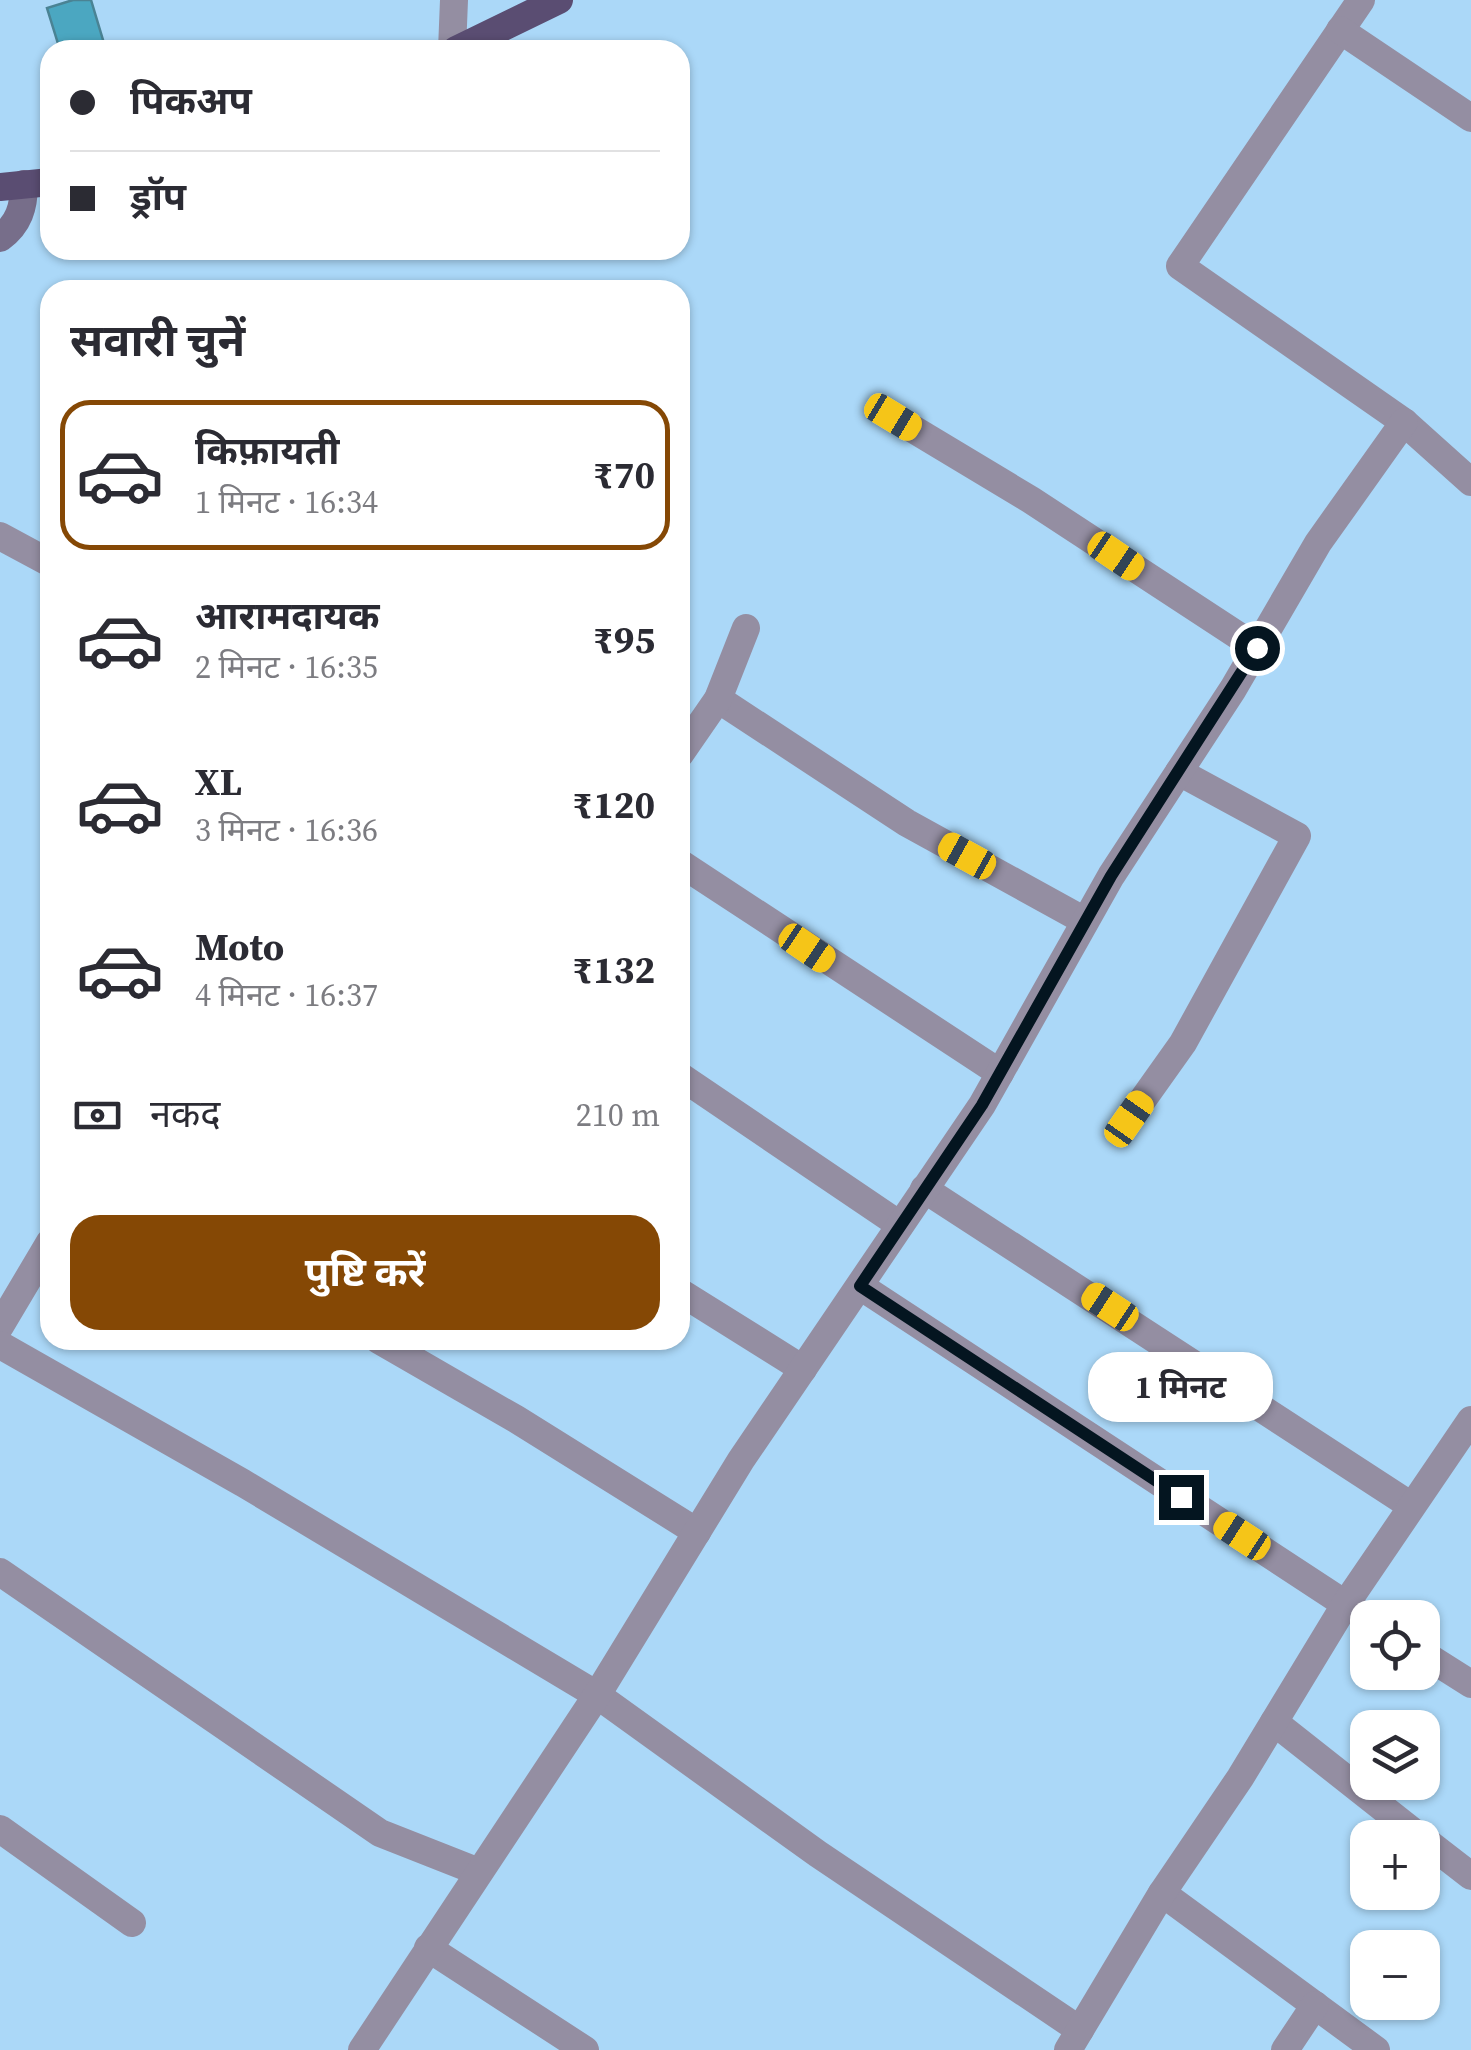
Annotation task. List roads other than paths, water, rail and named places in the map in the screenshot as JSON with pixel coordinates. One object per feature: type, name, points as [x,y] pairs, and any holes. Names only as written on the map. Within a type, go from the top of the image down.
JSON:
[{"type":"highway","points":[[475,40],[559,0]]},
{"type":"main road","points":[[0,238],[12,230],[24,206],[25,184]]},
{"type":"street","points":[[454,0],[454,40]]},
{"type":"street","points":[[1361,0],[1180,266],[1404,422],[1471,482]]},
{"type":"street","points":[[1340,30],[1471,118]]},
{"type":"street","points":[[893,417],[1031,500],[1257,648]]},
{"type":"street","points":[[362,2050],[1000,1073],[1086,921],[1318,543],[1404,422]]},
{"type":"street","points":[[0,536],[40,558]]},
{"type":"street","points":[[690,739],[718,698],[746,628]]},
{"type":"street","points":[[718,698],[907,824],[1086,921]]},
{"type":"street","points":[[1129,1119],[1183,1044],[1297,836],[1179,772]]},
{"type":"street","points":[[690,870],[1000,1073]]},
{"type":"street","points":[[690,1083],[900,1224]]},
{"type":"street","points":[[924,1189],[1410,1506]]},
{"type":"street","points":[[0,1326],[40,1259]]},
{"type":"street","points":[[860,1286],[1350,1608]]},
{"type":"street","points":[[690,1298],[803,1370]]},
{"type":"street","points":[[0,1345],[243,1482],[597,1695],[1074,2040],[1162,1893],[1274,1722],[1350,1620]]},
{"type":"street","points":[[396,1350],[697,1532]]},
{"type":"street","points":[[1362,1600],[1410,1506],[1471,1420]]},
{"type":"street","points":[[0,1572],[380,1833],[479,1872]]},
{"type":"street","points":[[1440,1664],[1471,1684]]},
{"type":"street","points":[[1274,1722],[1399,1820]]},
{"type":"street","points":[[0,1829],[132,1924]]},
{"type":"street","points":[[1440,1852],[1471,1876]]},
{"type":"street","points":[[1162,1893],[1376,2050]]},
{"type":"street","points":[[428,1948],[585,2050]]},
{"type":"street","points":[[1286,2050],[1315,2005]]}]
